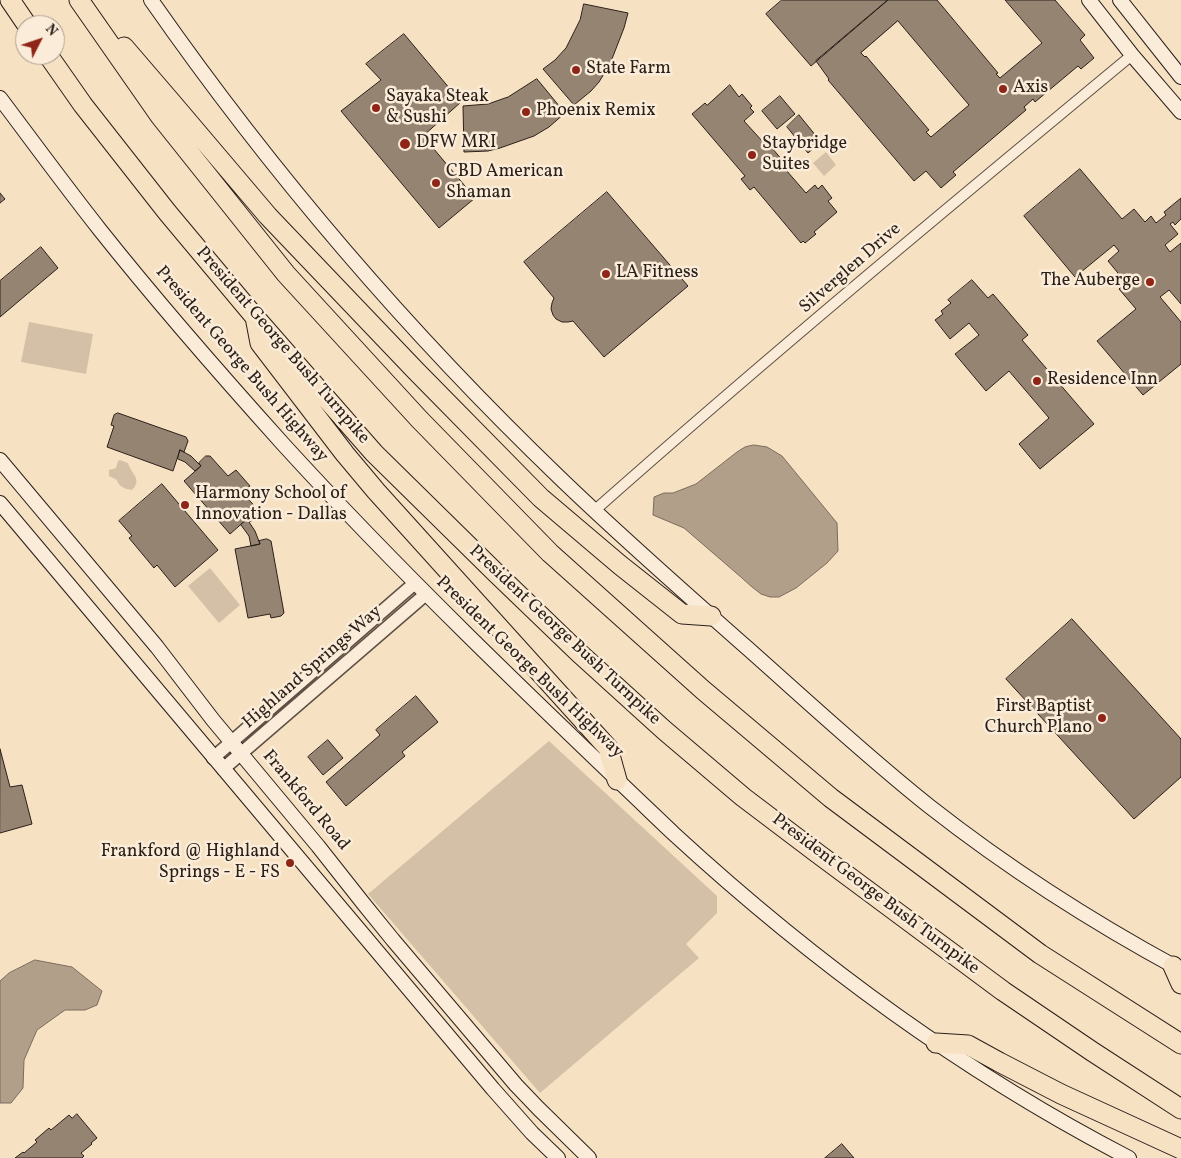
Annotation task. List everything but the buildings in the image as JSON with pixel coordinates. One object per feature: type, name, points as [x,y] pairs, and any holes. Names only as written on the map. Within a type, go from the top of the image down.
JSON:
[{"type":"highway","points":[[10,0],[20,15]]},
{"type":"highway","points":[[79,0],[160,116],[286,274],[420,420],[550,553],[703,690],[832,798],[1040,954],[1181,1044]]},
{"type":"highway","points":[[83,0],[268,216],[541,498],[620,565],[682,614],[711,616]]},
{"type":"highway","name":"President George Bush Turnpike","points":[[55,65],[83,105],[155,197],[254,316],[374,452],[496,574],[578,652],[664,730],[743,796],[817,853],[1003,991],[1181,1109]]},
{"type":"highway","points":[[254,316],[260,343],[316,418],[376,491],[608,748],[617,780]]},
{"type":"highway","points":[[1177,968],[1181,984]]},
{"type":"highway","points":[[936,1042],[968,1045],[1061,1094],[1181,1149]]},
{"type":"main road","points":[[152,0],[217,92],[329,231],[378,288],[494,413],[594,511],[865,752],[927,804],[1012,867],[1064,902],[1110,931],[1177,968]]},
{"type":"main road","points":[[1089,0],[1181,112]]},
{"type":"main road","points":[[1120,0],[1181,77]]},
{"type":"main road","points":[[1132,54],[1151,39]]},
{"type":"main road","name":"President George Bush Highway","points":[[0,98],[100,230],[212,363],[307,470],[426,594],[706,864],[845,978],[936,1042],[1039,1108],[1129,1158]]},
{"type":"main road","name":"Frankford Road","points":[[0,460],[157,647],[231,742],[363,903],[516,1085],[589,1158]]},
{"type":"main road","points":[[0,503],[493,1089],[532,1133],[558,1158]]},
{"type":"street","name":"Silverglen Drive","points":[[594,511],[924,227],[1132,54]]},
{"type":"street","name":"Highland Springs Way","points":[[213,758],[415,583]]},
{"type":"street","name":"Highland Springs Way","points":[[223,769],[426,594]]},
{"type":"shaded area","points":[[826,152],[836,165],[824,176],[813,163]]},
{"type":"shaded area","points":[[29,322],[93,334],[86,374],[21,362]]},
{"type":"shaded area","points":[[754,445],[767,447],[782,456],[837,523],[838,551],[827,563],[796,588],[779,597],[761,594],[684,528],[653,515],[654,497],[664,493],[673,493],[696,484],[737,452],[745,447]]},
{"type":"shaded area","points":[[120,460],[128,463],[135,476],[136,483],[132,490],[123,487],[117,480],[109,476],[109,470],[116,468]]},
{"type":"shaded area","points":[[210,568],[240,605],[219,623],[188,586]]},
{"type":"shaded area","points":[[549,741],[717,896],[717,913],[686,944],[699,958],[540,1093],[368,894]]},
{"type":"shaded area","points":[[35,960],[72,967],[102,991],[97,1005],[85,1010],[65,1010],[37,1030],[24,1060],[23,1088],[11,1103],[0,1103],[0,981],[9,973]]},
{"type":"place","name":"State Farm","points":[[576,70]]},
{"type":"place","name":"Axis","points":[[1003,89]]},
{"type":"place","name":"Sayaka Steak & Sushi","points":[[376,108]]},
{"type":"place","name":"Phoenix Remix","points":[[526,112]]},
{"type":"place","name":"DFW MRI","points":[[405,144]]},
{"type":"place","name":"Staybridge Suites","points":[[752,155]]},
{"type":"place","name":"CBD American Shaman","points":[[436,183]]},
{"type":"place","name":"LA Fitness","points":[[606,274]]},
{"type":"place","name":"The Auberge","points":[[1150,282]]},
{"type":"place","name":"Residence Inn","points":[[1037,381]]},
{"type":"place","name":"Harmony School of Innovation - Dallas","points":[[185,505]]},
{"type":"place","name":"First Baptist Church Plano","points":[[1102,718]]},
{"type":"place","name":"Frankford @ Highland Springs - E - FS","points":[[290,863]]}]
